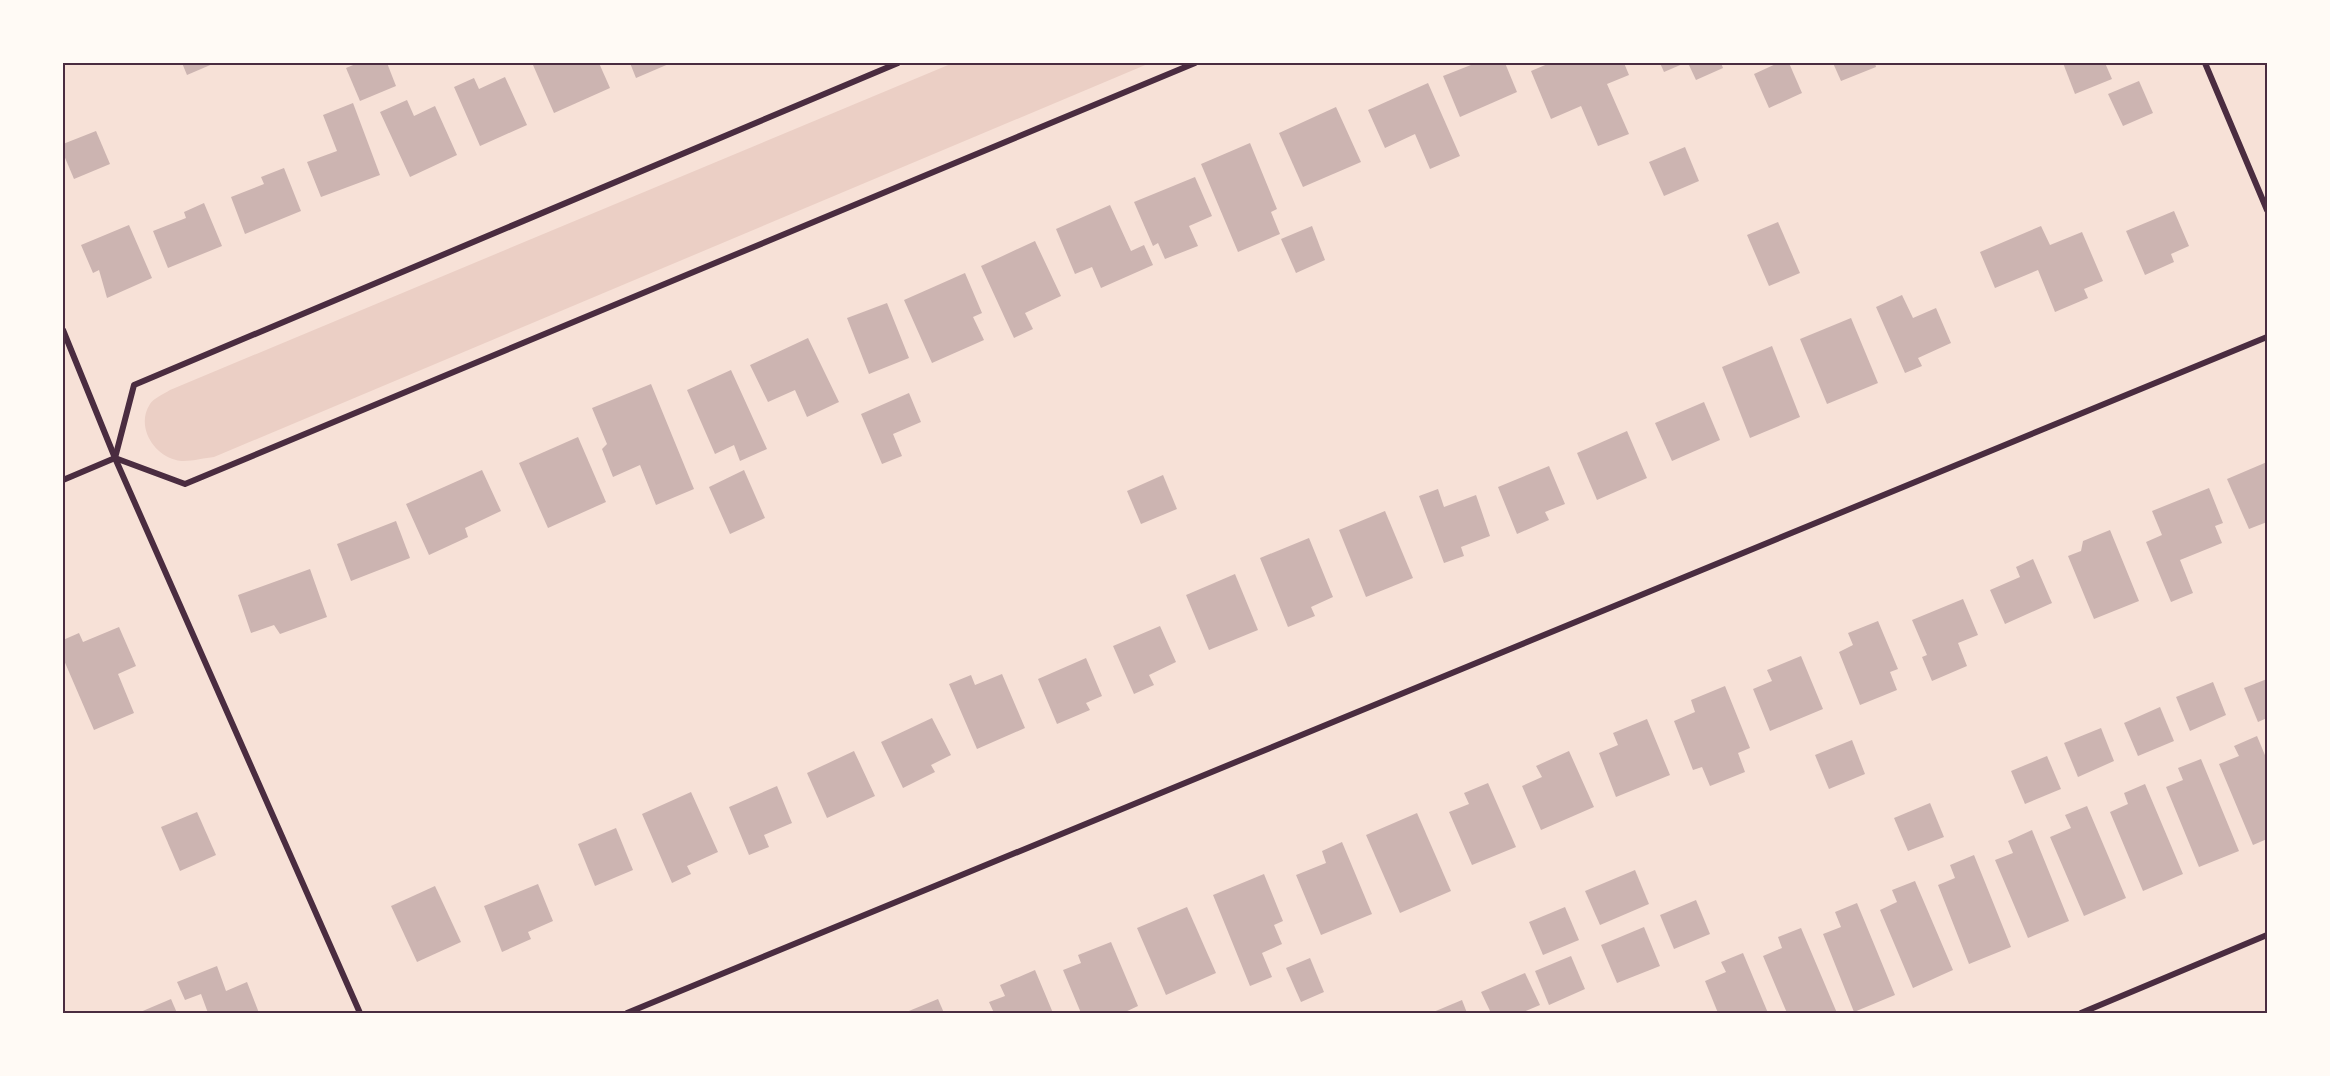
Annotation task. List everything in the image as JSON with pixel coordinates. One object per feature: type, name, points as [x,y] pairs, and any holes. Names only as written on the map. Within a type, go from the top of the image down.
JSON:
[{"type":"street","points":[[115,458],[134,385],[898,63]]},
{"type":"street","points":[[63,480],[115,458],[185,484],[1195,63]]},
{"type":"street","points":[[2205,63],[2267,210]]},
{"type":"street","points":[[63,330],[115,458],[360,1013]]},
{"type":"street","points":[[627,1013],[2267,337]]},
{"type":"street","points":[[2081,1013],[2267,935]]},
{"type":"shaded area","points":[[953,63],[1150,63],[214,457],[190,461],[176,460],[160,452],[149,438],[145,421],[146,412],[152,402],[170,390]]},
{"type":"building","points":[[182,63],[215,63],[187,75]]},
{"type":"building","points":[[358,63],[387,63],[396,86],[360,101],[346,68]]},
{"type":"building","points":[[538,63],[599,63],[610,88],[554,113],[533,65]]},
{"type":"building","points":[[630,63],[671,63],[636,78]]},
{"type":"building","points":[[1476,63],[1505,63],[1517,92],[1460,117],[1443,76]]},
{"type":"building","points":[[1550,63],[1624,63],[1629,75],[1607,84],[1629,134],[1598,146],[1581,106],[1551,119],[1531,71]]},
{"type":"building","points":[[1660,63],[1685,63],[1664,72]]},
{"type":"building","points":[[1688,63],[1721,63],[1723,68],[1696,80]]},
{"type":"building","points":[[1778,63],[1789,63],[1802,93],[1769,108],[1754,74]]},
{"type":"building","points":[[1833,63],[1875,63],[1876,67],[1841,81]]},
{"type":"building","points":[[2063,63],[2105,63],[2112,79],[2075,94]]},
{"type":"building","points":[[505,77],[527,125],[480,146],[454,87],[474,78],[479,89]]},
{"type":"building","points":[[2139,81],[2153,113],[2123,126],[2108,94]]},
{"type":"building","points":[[1428,83],[1460,156],[1430,169],[1415,134],[1385,148],[1368,110]]},
{"type":"building","points":[[407,100],[414,116],[435,106],[457,155],[410,177],[380,112]]},
{"type":"building","points":[[353,103],[380,175],[321,197],[307,162],[337,151],[323,115]]},
{"type":"building","points":[[1336,107],[1361,162],[1303,187],[1279,133]]},
{"type":"building","points":[[96,131],[110,164],[74,179],[63,153],[63,144]]},
{"type":"building","points":[[1250,143],[1277,209],[1271,212],[1280,234],[1238,252],[1201,164]]},
{"type":"building","points":[[1685,147],[1699,181],[1664,196],[1649,162]]},
{"type":"building","points":[[284,168],[301,211],[245,234],[231,197],[264,184],[261,177]]},
{"type":"building","points":[[1195,177],[1212,216],[1189,226],[1198,246],[1165,259],[1158,243],[1153,246],[1134,202]]},
{"type":"building","points":[[204,203],[222,246],[168,268],[153,231],[186,218],[184,212]]},
{"type":"building","points":[[1110,205],[1131,251],[1144,245],[1153,265],[1101,288],[1092,267],[1075,274],[1056,229]]},
{"type":"building","points":[[2174,211],[2189,246],[2171,254],[2174,262],[2145,275],[2126,231]]},
{"type":"building","points":[[1778,222],[1800,273],[1769,286],[1747,235]]},
{"type":"building","points":[[129,225],[152,278],[107,298],[99,270],[93,273],[81,245]]},
{"type":"building","points":[[1312,226],[1325,260],[1296,273],[1281,239]]},
{"type":"building","points":[[2041,226],[2050,245],[2082,232],[2103,281],[2084,289],[2088,298],[2055,312],[2038,270],[1995,288],[1980,252]]},
{"type":"building","points":[[1035,241],[1061,296],[1025,313],[1033,329],[1014,338],[981,266]]},
{"type":"building","points":[[965,273],[982,313],[973,317],[984,340],[932,363],[904,300]]},
{"type":"building","points":[[1902,295],[1913,318],[1936,308],[1951,343],[1918,358],[1922,366],[1905,373],[1876,307]]},
{"type":"building","points":[[887,303],[909,358],[869,374],[847,318]]},
{"type":"building","points":[[1851,318],[1878,383],[1827,404],[1800,339]]},
{"type":"building","points":[[808,338],[839,402],[807,417],[795,390],[768,402],[750,365]]},
{"type":"building","points":[[1772,346],[1800,417],[1750,438],[1722,367]]},
{"type":"building","points":[[731,370],[767,449],[740,461],[734,445],[715,454],[687,390]]},
{"type":"building","points":[[651,384],[694,489],[656,505],[640,465],[613,477],[602,449],[607,444],[592,408]]},
{"type":"building","points":[[909,393],[921,422],[893,434],[902,456],[882,464],[861,414]]},
{"type":"building","points":[[1704,402],[1720,440],[1672,461],[1655,423]]},
{"type":"building","points":[[1627,431],[1647,478],[1597,500],[1577,453]]},
{"type":"building","points":[[578,437],[606,502],[548,528],[519,463]]},
{"type":"building","points":[[2267,462],[2267,522],[2249,529],[2227,479]]},
{"type":"building","points":[[1549,466],[1565,504],[1545,512],[1549,520],[1517,534],[1498,487]]},
{"type":"building","points":[[482,470],[501,511],[465,528],[468,537],[429,555],[406,504]]},
{"type":"building","points":[[744,470],[765,518],[730,534],[709,487]]},
{"type":"building","points":[[1163,475],[1177,509],[1141,524],[1127,491]]},
{"type":"building","points":[[2209,488],[2223,523],[2215,526],[2222,543],[2180,560],[2193,593],[2171,602],[2146,542],[2162,535],[2152,511]]},
{"type":"building","points":[[1438,489],[1444,507],[1476,495],[1490,536],[1461,547],[1464,556],[1444,563],[1419,496]]},
{"type":"building","points":[[1385,511],[1413,578],[1366,597],[1339,530]]},
{"type":"building","points":[[396,521],[410,558],[351,581],[337,544]]},
{"type":"building","points":[[2110,530],[2139,601],[2094,619],[2068,556],[2081,551],[2083,541]]},
{"type":"building","points":[[1309,538],[1333,597],[1311,607],[1315,616],[1288,627],[1260,558]]},
{"type":"building","points":[[2033,559],[2052,603],[2005,624],[1990,590],[2020,577],[2016,567]]},
{"type":"building","points":[[310,569],[327,617],[280,634],[274,625],[251,633],[238,595]]},
{"type":"building","points":[[1235,574],[1258,630],[1209,650],[1186,595]]},
{"type":"building","points":[[1963,599],[1978,635],[1958,643],[1967,666],[1932,681],[1922,657],[1927,655],[1912,620]]},
{"type":"building","points":[[1878,621],[1898,669],[1890,672],[1897,690],[1860,705],[1839,652],[1853,645],[1848,633]]},
{"type":"building","points":[[1160,626],[1176,662],[1149,675],[1154,685],[1134,694],[1113,646]]},
{"type":"building","points":[[119,627],[136,666],[118,674],[134,713],[94,730],[63,658],[63,640],[79,633],[83,642]]},
{"type":"building","points":[[1801,656],[1823,709],[1770,731],[1753,689],[1772,681],[1767,670]]},
{"type":"building","points":[[1086,658],[1102,696],[1086,703],[1090,710],[1057,724],[1038,679]]},
{"type":"building","points":[[1002,674],[1025,728],[977,749],[949,684],[971,675],[975,685]]},
{"type":"building","points":[[2267,679],[2267,718],[2258,722],[2244,688]]},
{"type":"building","points":[[2213,682],[2226,715],[2190,731],[2176,697]]},
{"type":"building","points":[[1725,686],[1750,748],[1738,753],[1745,772],[1710,786],[1702,767],[1693,770],[1674,721],[1695,712],[1691,700]]},
{"type":"building","points":[[2160,707],[2174,741],[2138,756],[2124,723]]},
{"type":"building","points":[[932,718],[951,755],[931,765],[935,772],[903,788],[881,742]]},
{"type":"building","points":[[1647,719],[1670,775],[1616,797],[1599,753],[1618,745],[1613,733]]},
{"type":"building","points":[[2101,728],[2114,761],[2078,777],[2064,743]]},
{"type":"building","points":[[2257,736],[2267,760],[2267,839],[2253,845],[2219,764],[2239,756],[2234,746]]},
{"type":"building","points":[[1852,740],[1865,774],[1829,789],[1815,755]]},
{"type":"building","points":[[854,751],[875,796],[827,818],[807,773]]},
{"type":"building","points":[[1569,751],[1594,807],[1541,830],[1522,786],[1542,777],[1536,766]]},
{"type":"building","points":[[2047,756],[2061,789],[2025,804],[2011,771]]},
{"type":"building","points":[[2201,759],[2239,851],[2199,867],[2166,787],[2183,780],[2178,768]]},
{"type":"building","points":[[1488,783],[1516,847],[1472,865],[1449,812],[1469,804],[1464,793]]},
{"type":"building","points":[[2145,784],[2183,874],[2143,891],[2110,812],[2128,804],[2124,793]]},
{"type":"building","points":[[777,786],[792,823],[764,835],[769,847],[749,855],[729,807]]},
{"type":"building","points":[[691,792],[718,852],[687,866],[691,874],[672,883],[642,814]]},
{"type":"building","points":[[1930,803],[1944,837],[1908,851],[1894,818]]},
{"type":"building","points":[[2087,806],[2126,898],[2084,916],[2050,837],[2071,828],[2065,815]]},
{"type":"building","points":[[197,812],[216,855],[180,871],[161,827]]},
{"type":"building","points":[[1417,813],[1451,891],[1400,913],[1366,835]]},
{"type":"building","points":[[616,828],[633,870],[595,886],[578,844]]},
{"type":"building","points":[[2032,830],[2069,921],[2028,938],[1995,860],[2013,853],[2008,841]]},
{"type":"building","points":[[1342,842],[1372,914],[1321,935],[1296,875],[1326,863],[1322,851]]},
{"type":"building","points":[[1974,855],[2011,947],[1969,964],[1938,885],[1955,878],[1950,865]]},
{"type":"building","points":[[1635,870],[1649,904],[1600,925],[1585,891]]},
{"type":"building","points":[[1264,874],[1283,921],[1274,925],[1282,944],[1262,953],[1272,977],[1250,986],[1213,895]]},
{"type":"building","points":[[1915,881],[1953,970],[1913,988],[1880,910],[1897,902],[1892,890]]},
{"type":"building","points":[[538,884],[553,921],[528,932],[531,939],[502,952],[484,906]]},
{"type":"building","points":[[435,886],[461,942],[417,962],[391,906]]},
{"type":"building","points":[[1696,900],[1710,934],[1674,949],[1660,915]]},
{"type":"building","points":[[1857,903],[1895,995],[1854,1012],[1823,934],[1841,927],[1835,912]]},
{"type":"building","points":[[1187,907],[1216,973],[1166,995],[1137,928]]},
{"type":"building","points":[[1565,907],[1579,940],[1543,955],[1529,922]]},
{"type":"building","points":[[1644,927],[1660,966],[1617,983],[1601,945]]},
{"type":"building","points":[[1801,928],[1837,1013],[1787,1013],[1763,956],[1782,948],[1778,937]]},
{"type":"building","points":[[1111,942],[1138,1006],[1123,1013],[1081,1013],[1063,970],[1081,963],[1078,955]]},
{"type":"building","points":[[1743,953],[1768,1013],[1718,1013],[1705,981],[1726,972],[1721,962]]},
{"type":"building","points":[[1571,956],[1585,989],[1549,1005],[1535,971]]},
{"type":"building","points":[[1310,958],[1324,992],[1301,1002],[1286,968]]},
{"type":"building","points":[[217,966],[226,991],[247,982],[259,1013],[208,1013],[201,994],[185,1000],[177,982]]},
{"type":"building","points":[[1035,970],[1053,1013],[994,1013],[989,1002],[1005,996],[1000,985]]},
{"type":"building","points":[[1525,973],[1540,1005],[1521,1013],[1491,1013],[1481,992]]},
{"type":"building","points":[[171,999],[177,1013],[138,1013]]},
{"type":"building","points":[[938,999],[944,1013],[904,1013]]},
{"type":"building","points":[[1462,1000],[1467,1013],[1431,1013]]}]
